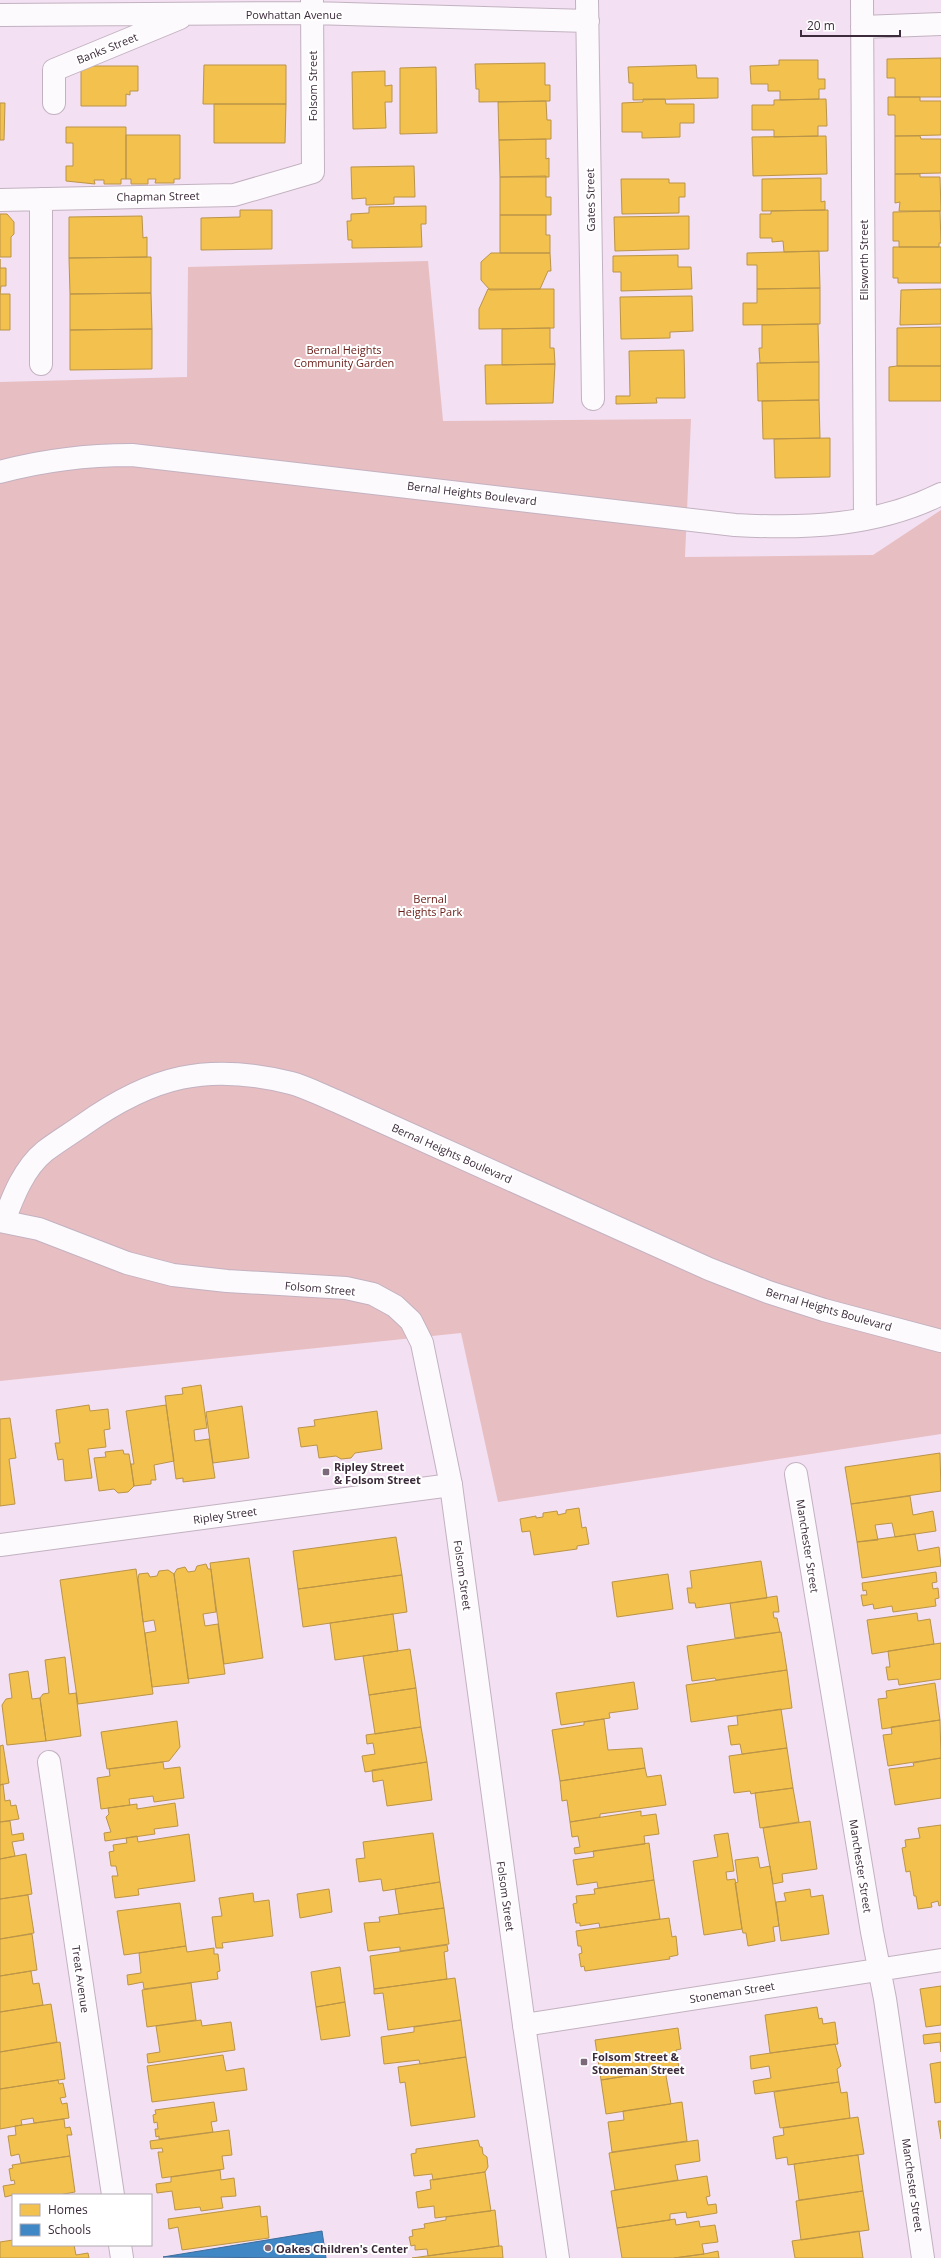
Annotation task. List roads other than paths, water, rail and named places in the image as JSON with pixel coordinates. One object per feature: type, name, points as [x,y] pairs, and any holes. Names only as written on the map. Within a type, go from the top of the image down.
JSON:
[{"type":"street","name":"Ellsworth Street","points":[[862,0],[865,520]]},
{"type":"street","name":"Powhattan Avenue","points":[[0,15],[38,8],[190,14],[312,7],[587,10]]},
{"type":"street","name":"Folsom Street","points":[[312,7],[313,172]]},
{"type":"street","name":"Gates Street","points":[[587,10],[593,399]]},
{"type":"street","name":"Banks Street","points":[[54,103],[54,70],[190,14]]},
{"type":"street","points":[[862,27],[941,24]]},
{"type":"street","name":"Chapman Street","points":[[0,200],[234,195],[313,172]]},
{"type":"street","points":[[41,199],[41,364]]},
{"type":"street","name":"Bernal Heights Boulevard","points":[[0,472],[57,459],[94,455],[132,456],[735,525],[793,527],[823,526],[865,520],[941,494]]},
{"type":"street","name":"Bernal Heights Boulevard","points":[[2,1221],[27,1172],[45,1152],[114,1103],[155,1083],[198,1074],[245,1074],[292,1083],[336,1101],[709,1269],[768,1292],[824,1310],[941,1341]]},
{"type":"street","name":"Folsom Street","points":[[2,1221],[40,1229],[127,1263],[173,1275],[226,1281],[346,1288],[373,1294],[395,1306],[411,1321],[422,1343],[451,1484],[524,2025],[558,2258]]},
{"type":"street","name":"Manchester Street","points":[[796,1474],[879,1970],[924,2258]]},
{"type":"street","name":"Ripley Street","points":[[0,1545],[451,1484]]},
{"type":"street","name":"Treat Avenue","points":[[49,1762],[113,2194]]},
{"type":"street","name":"Stoneman Street","points":[[524,2025],[941,1960]]},
{"type":"street","points":[[120,2246],[122,2258]]},
{"type":"place","name":"Ripley Street & Folsom Street","points":[[326,1472]]},
{"type":"place","name":"Folsom Street & Stoneman Street","points":[[584,2062]]},
{"type":"place","name":"Oakes Children's Center","points":[[268,2248]]},
{"type":"park label","name":"Bernal Heights Community Garden","points":[[344,355]]},
{"type":"park label","name":"Bernal Heights Park","points":[[430,904]]}]
